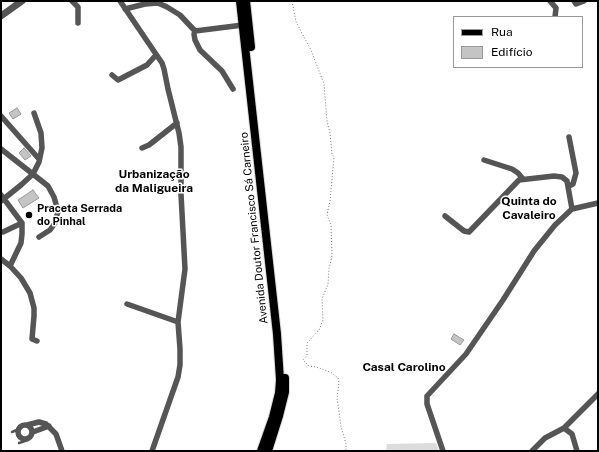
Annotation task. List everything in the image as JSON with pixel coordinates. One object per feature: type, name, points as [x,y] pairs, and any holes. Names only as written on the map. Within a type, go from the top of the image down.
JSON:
[{"type":"main road","name":"Avenida Doutor Francisco Sá Carneiro","points":[[240,1],[280,373],[280,386],[277,403],[261,451]]},
{"type":"main road","name":"Avenida Doutor Francisco Sá Carneiro","points":[[246,1],[285,370],[285,392],[268,451]]},
{"type":"street","points":[[1,16],[22,1]]},
{"type":"street","points":[[72,1],[78,7],[78,24]]},
{"type":"street","points":[[120,1],[164,69],[177,123],[181,147],[181,194],[185,269],[178,322],[180,366],[178,377],[152,451]]},
{"type":"street","points":[[550,1],[556,8],[554,16]]},
{"type":"street","points":[[574,1],[576,4],[584,1]]},
{"type":"street","points":[[125,9],[145,4],[158,3],[180,15],[195,31]]},
{"type":"street","points":[[195,31],[243,25]]},
{"type":"street","points":[[195,31],[194,37],[200,50],[222,71],[233,89]]},
{"type":"street","points":[[112,75],[118,80],[146,65],[156,55]]},
{"type":"street","points":[[10,266],[21,243],[22,223],[2,198],[21,185],[33,174],[39,159],[42,148],[41,132],[34,112]]},
{"type":"street","points":[[1,116],[39,159]]},
{"type":"street","points":[[142,148],[177,123]]},
{"type":"street","points":[[569,137],[576,173],[575,181],[569,186]]},
{"type":"street","points":[[1,149],[48,186],[54,197],[58,211],[55,223],[50,230],[39,237]]},
{"type":"street","points":[[484,160],[515,171],[523,179]]},
{"type":"street","points":[[445,216],[464,231],[469,232],[516,183],[523,179],[554,176],[562,176],[565,178],[569,186],[572,209]]},
{"type":"street","points":[[443,451],[427,404],[427,396],[466,354],[503,300],[541,240],[562,217],[572,209],[598,203]]},
{"type":"street","points":[[3,232],[22,223]]},
{"type":"street","points":[[1,259],[10,266],[23,282],[32,299],[34,324],[32,339],[37,341]]},
{"type":"street","points":[[127,304],[178,322]]},
{"type":"street","points":[[532,451],[545,438],[564,428],[598,394]]},
{"type":"street","points":[[27,425],[31,427],[33,432],[32,437],[28,440],[23,439],[19,436],[19,429],[22,426],[39,422],[43,422],[56,434],[62,451]]},
{"type":"street","points":[[33,432],[49,426]]},
{"type":"street","points":[[564,428],[572,434],[577,451]]},
{"type":"lane","points":[[12,432],[19,429]]},
{"type":"lane","points":[[19,443],[28,440]]},
{"type":"path","points":[[292,1],[296,22],[312,50],[324,84],[327,121],[332,154],[334,157],[330,201],[327,215],[331,225],[332,256],[328,284],[322,299],[323,320],[319,330],[307,343],[307,355],[304,360],[309,366],[317,367],[338,378],[339,383],[337,401],[341,426],[346,444],[346,451]]},
{"type":"shaded area","points":[[436,443],[439,451],[386,451],[387,444]]},
{"type":"building","points":[[17,108],[21,114],[13,119],[9,113]]},
{"type":"building","points":[[24,148],[31,156],[25,160],[19,153]]},
{"type":"building","points":[[33,190],[39,198],[23,208],[18,200]]},
{"type":"building","points":[[454,334],[464,340],[460,345],[451,339]]},
{"type":"place","name":"Praceta Serrada do Pinhal","points":[[29,215]]},
{"type":"district","name":"Urbanização da Maligueira","points":[[154,181]]},
{"type":"district","name":"Quinta do Cavaleiro","points":[[529,208]]},
{"type":"district","name":"Casal Carolino","points":[[404,367]]}]
